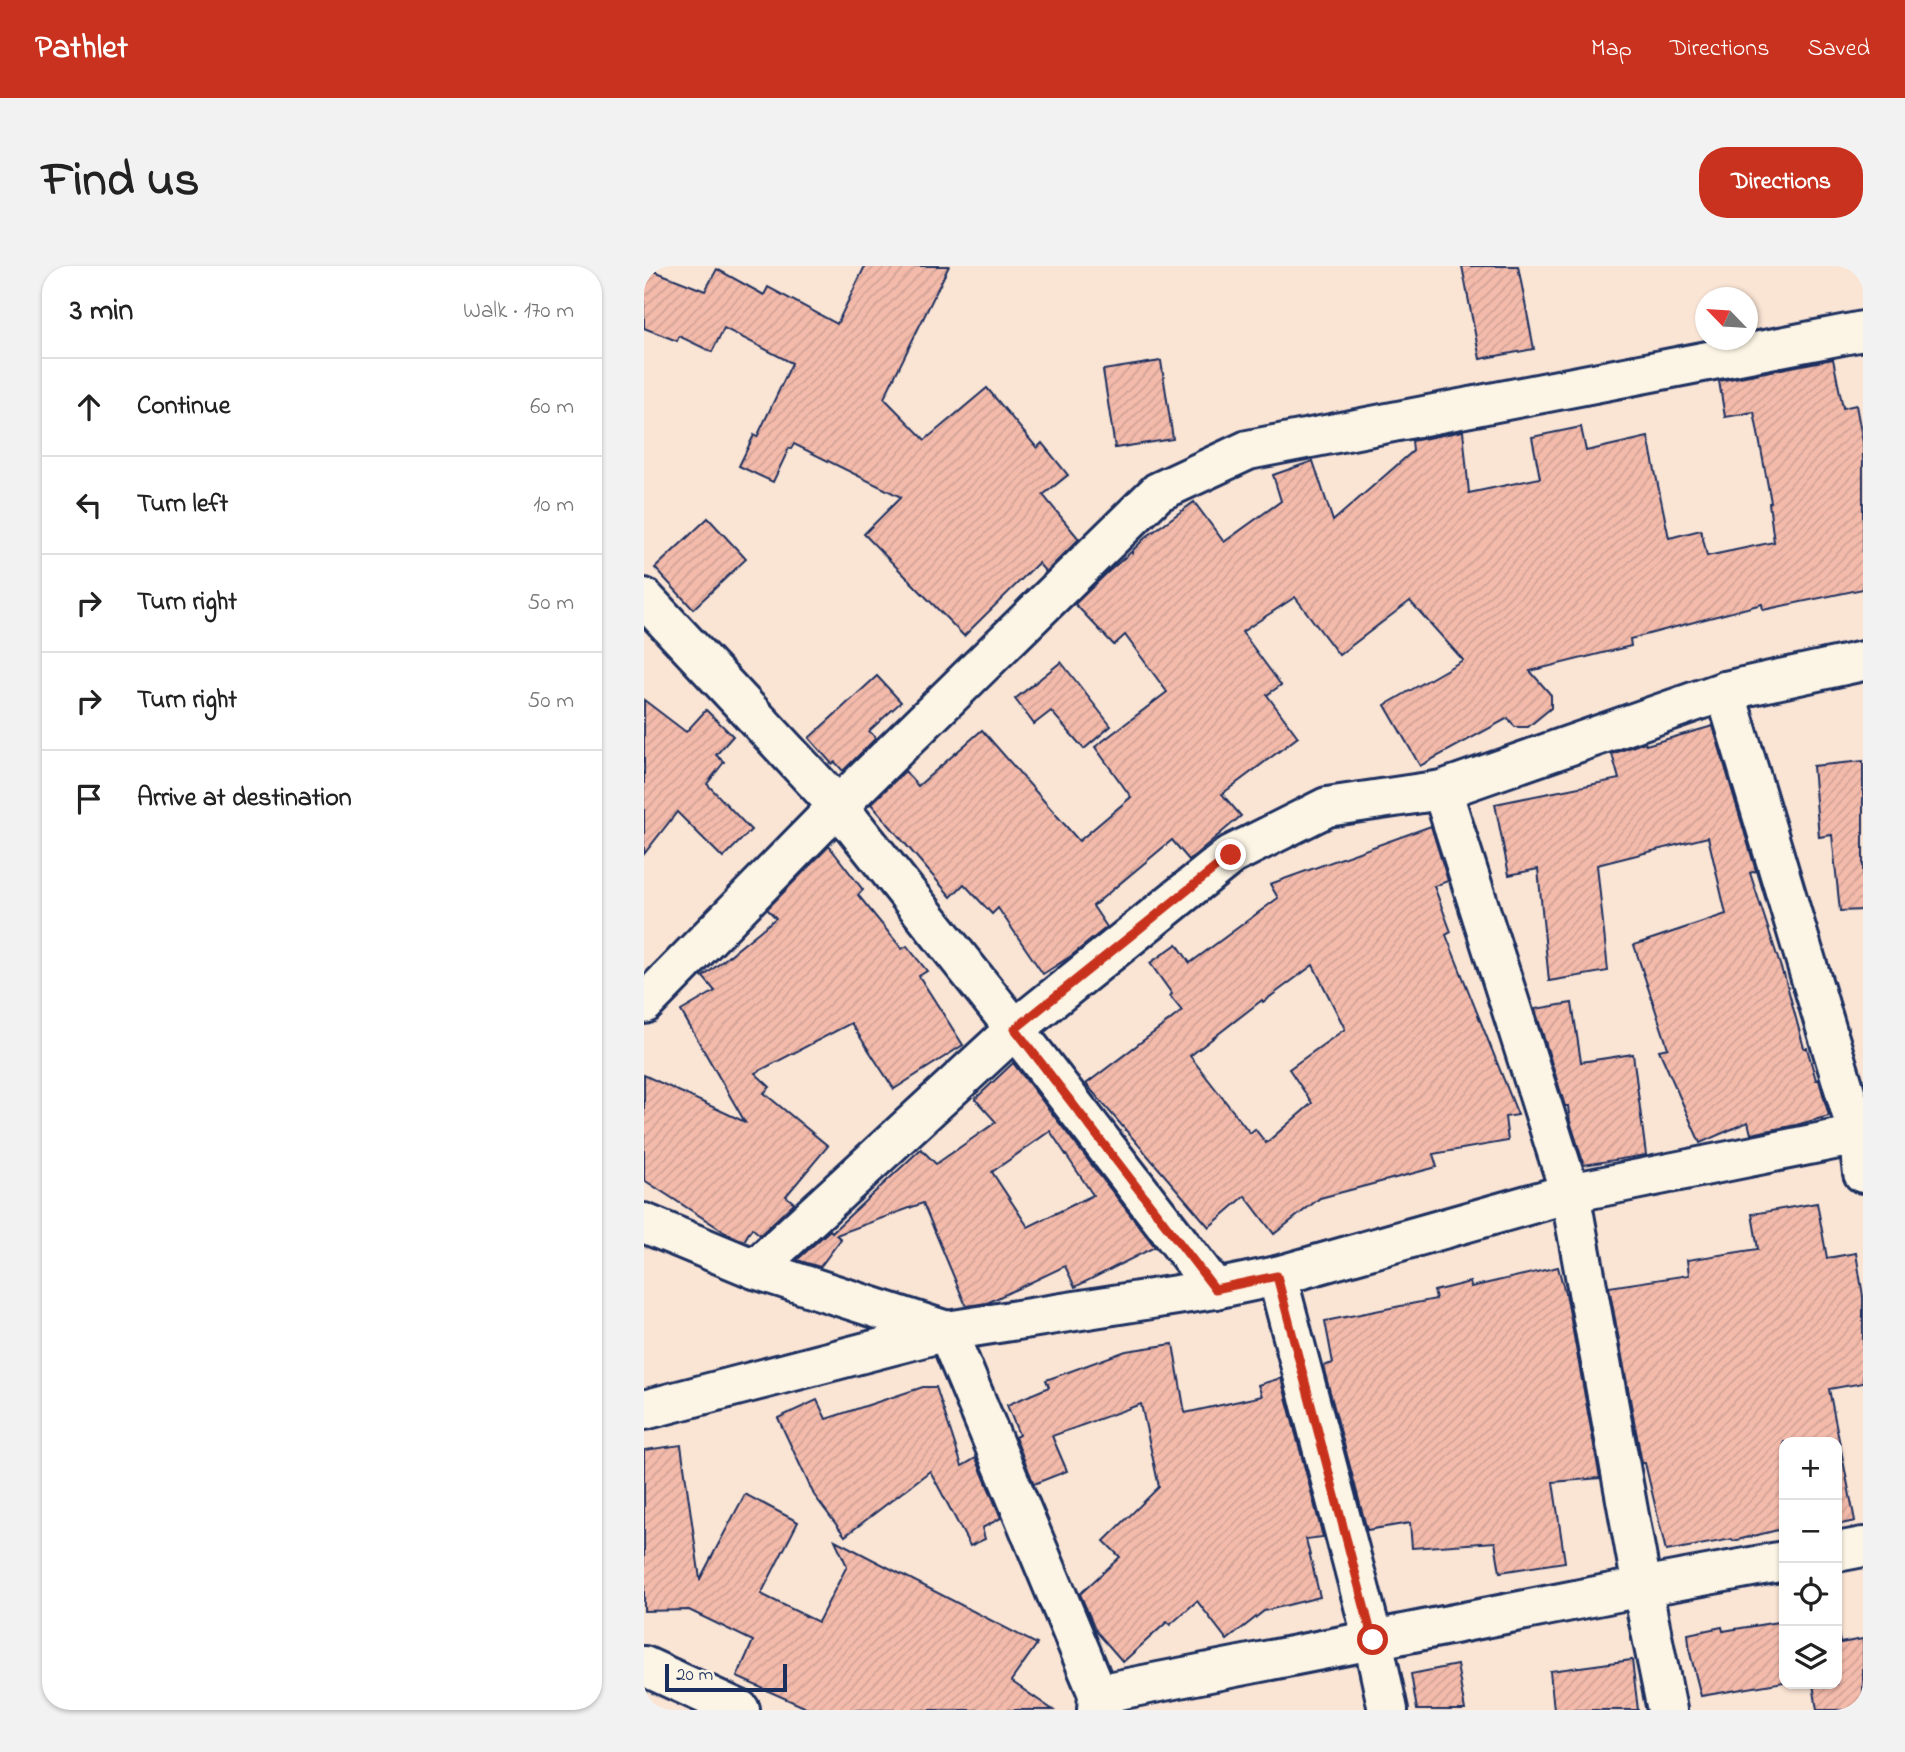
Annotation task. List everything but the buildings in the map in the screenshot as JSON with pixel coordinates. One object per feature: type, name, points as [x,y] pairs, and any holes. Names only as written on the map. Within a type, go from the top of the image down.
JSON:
[{"type":"street","points":[[644,1004],[838,806],[1158,492],[1248,450],[1863,331]]},
{"type":"street","points":[[644,598],[838,806],[1015,1029],[1215,1289]]},
{"type":"street","points":[[755,1269],[1015,1029],[1231,855],[1327,807],[1442,790],[1725,691],[1863,661]]},
{"type":"street","points":[[1725,691],[1861,1135],[1863,1173]]},
{"type":"street","points":[[1442,790],[1570,1193],[1667,1710]]},
{"type":"street","points":[[644,1410],[947,1331],[1215,1289],[1277,1276],[1570,1193],[1861,1135]]},
{"type":"street","points":[[644,1223],[755,1269],[947,1331],[1099,1705],[1373,1640],[1779,1562]]},
{"type":"street","points":[[1277,1276],[1373,1640],[1388,1710]]},
{"type":"street","points":[[1842,1551],[1863,1547]]},
{"type":"street","points":[[644,1666],[740,1710]]},
{"type":"route","points":[[1231,855],[1015,1029],[1215,1289],[1277,1276],[1373,1640]]}]
